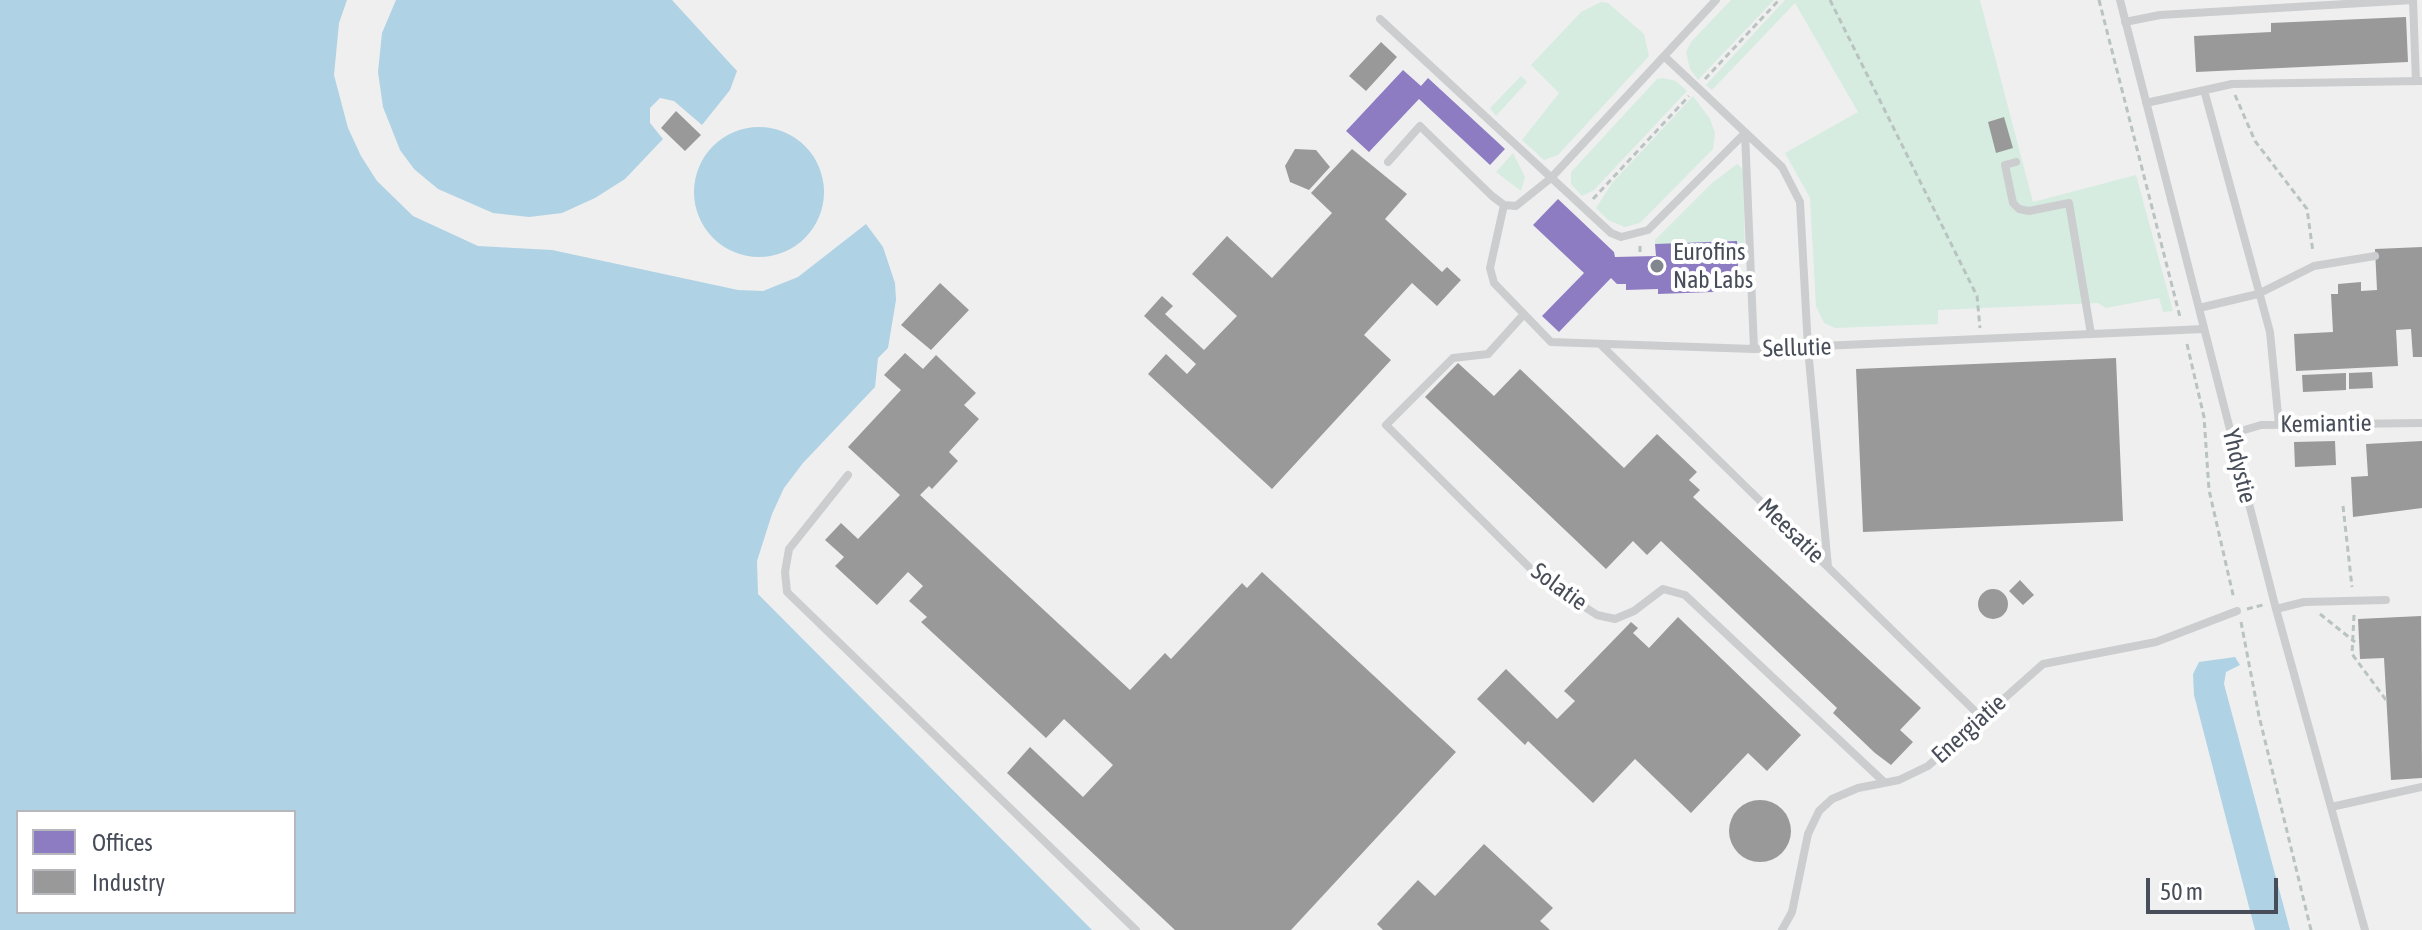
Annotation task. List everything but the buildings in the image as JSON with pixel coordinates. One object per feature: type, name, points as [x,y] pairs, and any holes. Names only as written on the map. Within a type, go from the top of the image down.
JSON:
[{"type":"lane","points":[[1388,162],[1420,126],[1504,205],[1516,206],[1551,178],[1716,0]]},
{"type":"lane","name":"Yhdystie","points":[[2120,0],[2276,609],[2365,930]]},
{"type":"lane","points":[[2125,22],[2160,15],[2413,0],[2419,81],[2232,84],[2146,103]]},
{"type":"lane","points":[[1380,19],[1551,178],[1621,237],[1648,230],[1745,133]]},
{"type":"lane","points":[[1664,56],[1782,167],[1800,202],[1808,348],[1828,567]]},
{"type":"lane","points":[[2204,90],[2270,332],[2279,425]]},
{"type":"lane","points":[[1745,133],[1754,349]]},
{"type":"lane","points":[[2016,162],[2005,165],[2013,203],[2019,209],[2029,211],[2069,203],[2091,334]]},
{"type":"lane","name":"Sellutie","points":[[1504,205],[1490,268],[1494,283],[1551,342],[1808,348],[2204,329]]},
{"type":"lane","points":[[2199,308],[2258,294],[2314,266],[2375,256]]},
{"type":"lane","name":"Solatie","points":[[1524,314],[1488,354],[1453,358],[1386,425],[1538,576],[1597,615],[1615,619],[1634,611],[1663,589],[1685,595],[1884,782]]},
{"type":"lane","name":"Meesatie","points":[[1600,344],[1982,718]]},
{"type":"lane","name":"Kemiantie","points":[[2231,434],[2261,425],[2422,423]]},
{"type":"lane","points":[[848,475],[789,549],[785,572],[787,592],[1136,930]]},
{"type":"lane","points":[[2276,609],[2304,602],[2386,600]]},
{"type":"lane","name":"Energiatie","points":[[1782,930],[1792,912],[1808,834],[1819,811],[1843,793],[1928,766],[2043,664],[2156,642],[2237,611]]},
{"type":"lane","points":[[2331,807],[2422,787]]},
{"type":"path","points":[[1585,208],[1779,0]]},
{"type":"path","points":[[1830,0],[1977,296],[1981,340]]},
{"type":"path","points":[[2232,84],[2255,141],[2307,209],[2314,266]]},
{"type":"path","points":[[2247,642],[2259,716],[2311,930]]},
{"type":"green space","points":[[1731,0],[1774,0],[1698,80],[1690,69],[1686,52],[1691,42]]},
{"type":"green space","points":[[1785,0],[1980,0],[2033,202],[2136,175],[2173,311],[2163,312],[2159,298],[2106,308],[2098,303],[1938,310],[1938,324],[1835,328],[1824,323],[1816,306],[1810,198],[1785,153],[1858,112],[1795,3],[1712,90],[1706,85]]},
{"type":"green space","points":[[1601,2],[1608,3],[1644,34],[1649,56],[1558,155],[1544,160],[1522,140],[1559,93],[1531,65],[1581,12]]},
{"type":"green space","points":[[1521,76],[1527,82],[1496,116],[1490,108]]},
{"type":"green space","points":[[1657,79],[1676,81],[1687,91],[1594,190],[1582,196],[1571,184],[1571,172]]},
{"type":"green space","points":[[1693,96],[1710,119],[1715,133],[1713,149],[1640,223],[1625,227],[1608,220],[1596,208],[1612,183]]},
{"type":"green space","points":[[1513,153],[1525,177],[1521,191],[1496,172]]},
{"type":"green space","points":[[1737,164],[1743,169],[1745,257],[1737,259],[1655,244],[1655,240],[1711,184]]},
{"type":"water","points":[[0,0],[347,0],[339,23],[334,75],[348,128],[361,156],[377,181],[413,216],[478,246],[552,250],[738,290],[763,291],[798,277],[866,224],[883,247],[895,283],[896,300],[888,348],[878,358],[875,387],[803,463],[784,488],[757,561],[758,594],[1092,930],[0,930]]},
{"type":"water","points":[[396,0],[672,0],[737,71],[730,90],[702,125],[674,101],[660,98],[650,108],[650,123],[663,139],[625,179],[595,198],[562,213],[529,217],[493,213],[438,189],[414,169],[400,150],[383,107],[378,72],[382,33]]},
{"type":"water","points":[[759,127],[784,132],[805,146],[819,167],[824,192],[819,217],[805,238],[784,252],[759,257],[734,252],[713,238],[699,217],[694,192],[699,167],[713,146],[734,132]]},
{"type":"water","points":[[2235,657],[2240,665],[2226,672],[2224,684],[2290,930],[2255,930],[2194,695],[2193,674],[2199,662]]},
{"type":"place","name":"Eurofins Nab Labs","points":[[1657,266]]}]
